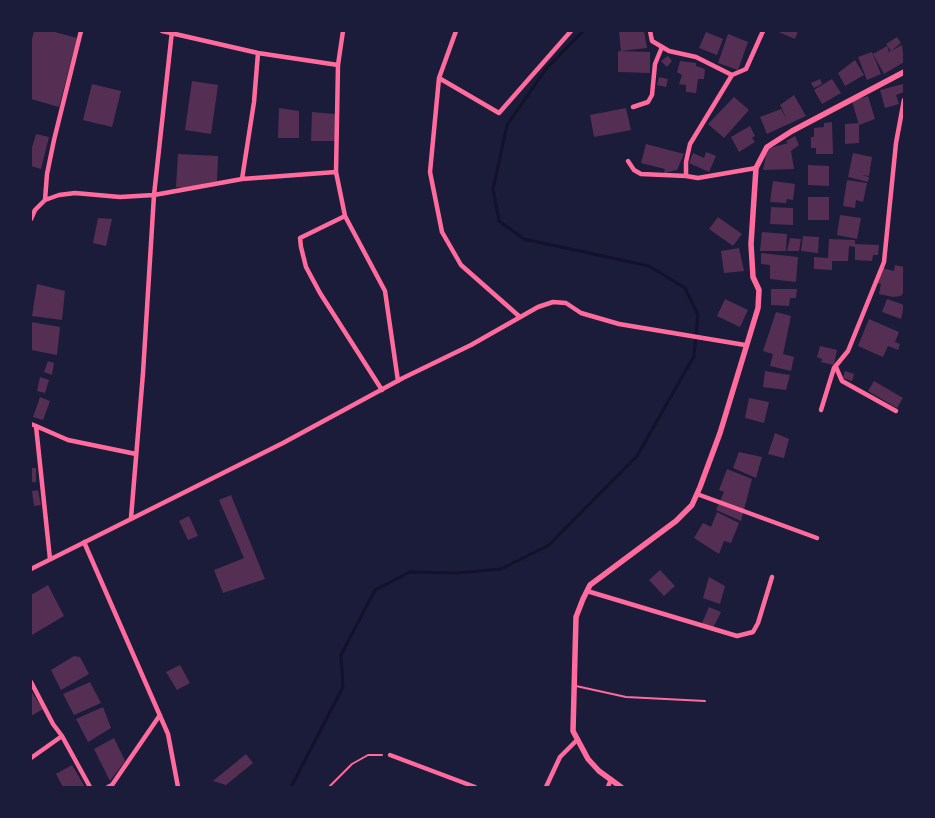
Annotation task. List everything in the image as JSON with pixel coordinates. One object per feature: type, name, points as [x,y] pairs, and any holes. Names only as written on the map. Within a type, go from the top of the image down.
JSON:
[{"type":"street","points":[[45,200],[47,174],[54,140],[81,31]]},
{"type":"street","points":[[162,31],[258,53],[338,65]]},
{"type":"street","points":[[343,31],[338,65],[336,172],[345,216],[385,291],[398,381]]},
{"type":"street","points":[[456,31],[439,78],[430,172],[442,232],[461,264],[520,317]]},
{"type":"street","points":[[439,78],[499,113],[571,31]]},
{"type":"street","points":[[650,31],[652,41],[669,51],[696,56],[732,75]]},
{"type":"street","points":[[686,176],[686,162],[690,144],[732,75],[746,69],[763,31]]},
{"type":"street","points":[[131,518],[154,194],[172,32]]},
{"type":"street","points":[[633,107],[648,102],[652,95],[655,64],[662,47]]},
{"type":"street","points":[[242,179],[254,102],[258,53]]},
{"type":"street","points":[[621,787],[588,759],[573,731],[576,617],[590,585],[676,521],[692,505],[697,494],[720,433],[758,308],[759,290],[753,277],[751,244],[756,168],[767,147],[792,131],[904,72]]},
{"type":"street","points":[[821,410],[836,367],[848,351],[884,262],[896,143],[904,100]]},
{"type":"street","points":[[628,161],[634,170],[641,174],[698,178],[756,168]]},
{"type":"street","points":[[31,219],[35,210],[45,200],[59,195],[75,194],[120,197],[154,194],[242,179],[336,172]]},
{"type":"street","points":[[345,216],[300,238],[300,246],[306,267],[320,293],[382,390]]},
{"type":"street","points":[[31,569],[283,444],[398,381],[520,317],[553,302],[566,303],[581,313],[654,332],[690,335],[746,345]]},
{"type":"street","points":[[836,367],[842,382],[896,411]]},
{"type":"street","points":[[34,425],[68,440],[136,454]]},
{"type":"street","points":[[34,425],[50,559]]},
{"type":"street","points":[[697,494],[817,538]]},
{"type":"street","points":[[84,542],[168,734],[178,787]]},
{"type":"street","points":[[587,592],[738,636],[753,632],[758,623],[772,578]]},
{"type":"street","points":[[31,682],[90,787]]},
{"type":"street","points":[[108,787],[112,785],[160,715]]},
{"type":"street","points":[[31,758],[62,736]]},
{"type":"street","points":[[546,787],[560,757],[577,740]]},
{"type":"street","points":[[390,755],[475,787]]},
{"type":"street","points":[[608,787],[611,779]]},
{"type":"lane","points":[[573,686],[626,697],[705,702]]},
{"type":"path","points":[[329,787],[352,764],[368,755],[390,755]]},
{"type":"building","points":[[34,31],[51,31],[77,38],[59,107],[31,99],[31,43]]},
{"type":"building","points":[[644,31],[647,48],[621,51],[619,32]]},
{"type":"building","points":[[776,31],[798,31],[795,39]]},
{"type":"building","points":[[706,32],[723,39],[717,55],[699,48]]},
{"type":"building","points":[[728,34],[748,42],[738,70],[718,63]]},
{"type":"building","points":[[897,37],[901,43],[891,51],[886,44]]},
{"type":"building","points":[[902,45],[904,62],[884,74],[873,54],[887,46],[889,51],[887,53]]},
{"type":"building","points":[[618,51],[650,52],[650,73],[618,72]]},
{"type":"building","points":[[872,52],[881,74],[867,80],[858,57]]},
{"type":"building","points":[[668,56],[672,61],[667,67],[661,61]]},
{"type":"building","points":[[855,60],[864,75],[845,86],[838,73]]},
{"type":"building","points":[[680,61],[696,63],[696,66],[705,69],[704,79],[698,79],[696,93],[686,92],[686,85],[679,84],[682,75],[677,72]]},
{"type":"building","points":[[659,77],[668,79],[666,87],[657,85]]},
{"type":"building","points":[[820,79],[822,84],[814,88],[811,83]]},
{"type":"building","points":[[832,79],[841,93],[822,104],[814,90]]},
{"type":"building","points":[[192,81],[218,85],[211,134],[185,130]]},
{"type":"building","points":[[92,84],[121,91],[112,127],[83,120]]},
{"type":"building","points":[[903,84],[904,92],[896,95],[899,104],[885,108],[880,90]]},
{"type":"building","points":[[794,95],[806,116],[767,134],[760,117],[781,109],[787,120],[780,105]]},
{"type":"building","points":[[868,96],[875,119],[859,125],[852,101]]},
{"type":"building","points":[[734,97],[749,110],[724,138],[708,124]]},
{"type":"building","points":[[279,108],[299,111],[299,138],[278,138]]},
{"type":"building","points":[[626,108],[631,130],[594,137],[590,115]]},
{"type":"building","points":[[312,112],[335,114],[335,141],[311,141]]},
{"type":"building","points":[[832,122],[833,154],[816,154],[816,148],[811,148],[811,137],[814,137],[814,128],[824,127],[824,123]]},
{"type":"building","points":[[859,123],[859,143],[845,144],[845,124]]},
{"type":"building","points":[[750,126],[755,136],[752,138],[755,142],[739,152],[731,137]]},
{"type":"building","points":[[36,134],[49,137],[41,169],[31,166],[31,151]]},
{"type":"building","points":[[795,136],[799,145],[791,151],[794,169],[763,170],[766,155],[770,148],[788,143],[786,141]]},
{"type":"building","points":[[646,144],[684,154],[677,170],[664,173],[665,169],[641,163]]},
{"type":"building","points":[[706,152],[716,156],[709,172],[689,163],[693,153],[704,158]]},
{"type":"building","points":[[853,153],[872,157],[869,176],[861,175],[869,177],[868,182],[848,177]]},
{"type":"building","points":[[178,154],[218,156],[217,181],[184,188],[176,187]]},
{"type":"building","points":[[808,165],[829,166],[829,186],[808,185]]},
{"type":"building","points":[[847,180],[867,183],[863,202],[856,200],[855,208],[843,206]]},
{"type":"building","points":[[773,181],[795,184],[793,200],[787,199],[786,203],[770,202]]},
{"type":"building","points":[[808,197],[829,197],[829,220],[808,220]]},
{"type":"building","points":[[771,207],[793,208],[793,225],[770,224]]},
{"type":"building","points":[[840,215],[861,218],[857,239],[837,235]]},
{"type":"building","points":[[718,217],[742,234],[733,246],[709,229]]},
{"type":"building","points":[[98,218],[112,219],[106,246],[93,243]]},
{"type":"building","points":[[762,232],[787,234],[786,251],[760,251]]},
{"type":"building","points":[[803,236],[819,237],[818,253],[801,251]]},
{"type":"building","points":[[790,238],[801,239],[799,251],[787,251]]},
{"type":"building","points":[[829,239],[855,240],[855,244],[879,245],[878,255],[873,255],[872,261],[855,260],[855,247],[849,246],[848,261],[832,261],[832,270],[814,269],[814,257],[828,258]]},
{"type":"building","points":[[739,248],[744,271],[724,273],[721,251]]},
{"type":"building","points":[[761,253],[798,257],[796,282],[770,279],[770,265],[761,264]]},
{"type":"building","points":[[895,265],[904,267],[904,292],[901,296],[893,297],[879,294],[881,284],[878,283],[882,268],[894,271]]},
{"type":"building","points":[[37,284],[65,291],[62,320],[32,316]]},
{"type":"building","points":[[771,289],[797,289],[796,298],[790,298],[789,306],[771,305]]},
{"type":"building","points":[[725,299],[748,310],[740,327],[717,316]]},
{"type":"building","points":[[887,299],[904,305],[901,319],[882,312]]},
{"type":"building","points":[[776,312],[791,316],[783,354],[794,357],[791,371],[770,366],[773,354],[763,351]]},
{"type":"building","points":[[869,319],[899,332],[895,342],[900,344],[898,350],[888,346],[883,357],[858,346]]},
{"type":"building","points":[[31,322],[60,327],[57,355],[31,350]]},
{"type":"building","points":[[820,346],[837,350],[834,365],[821,362],[822,359],[817,357]]},
{"type":"building","points":[[48,361],[54,363],[52,375],[44,372]]},
{"type":"building","points":[[765,371],[790,375],[786,390],[763,387]]},
{"type":"building","points":[[845,371],[854,374],[852,381],[843,378]]},
{"type":"building","points":[[40,377],[49,380],[45,393],[37,391]]},
{"type":"building","points":[[874,381],[903,398],[897,408],[868,391]]},
{"type":"building","points":[[40,397],[50,401],[43,420],[33,417]]},
{"type":"building","points":[[749,398],[769,402],[764,423],[745,418]]},
{"type":"building","points":[[775,433],[789,439],[784,458],[768,454]]},
{"type":"building","points":[[739,452],[762,457],[756,478],[733,468]]},
{"type":"building","points":[[31,468],[36,468],[36,482],[31,482]]},
{"type":"building","points":[[727,469],[752,479],[741,521],[716,510],[724,492],[719,490]]},
{"type":"building","points":[[38,490],[41,505],[34,506],[32,491]]},
{"type":"building","points":[[231,495],[265,579],[223,593],[214,570],[244,558],[219,500]]},
{"type":"building","points":[[717,512],[739,523],[731,543],[724,541],[719,554],[694,538],[703,523],[711,527]]},
{"type":"building","points":[[189,516],[198,536],[188,540],[179,521]]},
{"type":"building","points":[[660,570],[675,586],[664,596],[649,580]]},
{"type":"building","points":[[709,577],[725,586],[720,604],[703,598]]},
{"type":"building","points":[[48,585],[64,616],[32,635],[31,595]]},
{"type":"building","points":[[709,607],[721,612],[713,628],[702,623]]},
{"type":"building","points":[[74,656],[80,657],[89,674],[61,690],[51,670]]},
{"type":"building","points":[[180,665],[190,683],[177,690],[166,672]]},
{"type":"building","points":[[90,682],[101,703],[74,715],[63,694]]},
{"type":"building","points":[[31,691],[43,709],[31,716]]},
{"type":"building","points":[[103,707],[111,728],[88,742],[76,719]]},
{"type":"building","points":[[114,738],[125,761],[110,781],[94,749]]},
{"type":"building","points":[[246,754],[253,763],[226,785],[213,781]]},
{"type":"building","points":[[72,765],[85,787],[63,787],[56,774]]},
{"type":"waterway","points":[[291,787],[343,687],[341,655],[375,590],[410,572],[457,573],[501,569],[549,545],[637,456],[694,356],[698,315],[685,288],[649,266],[524,239],[499,221],[493,189],[507,125],[546,69],[583,31]]}]
